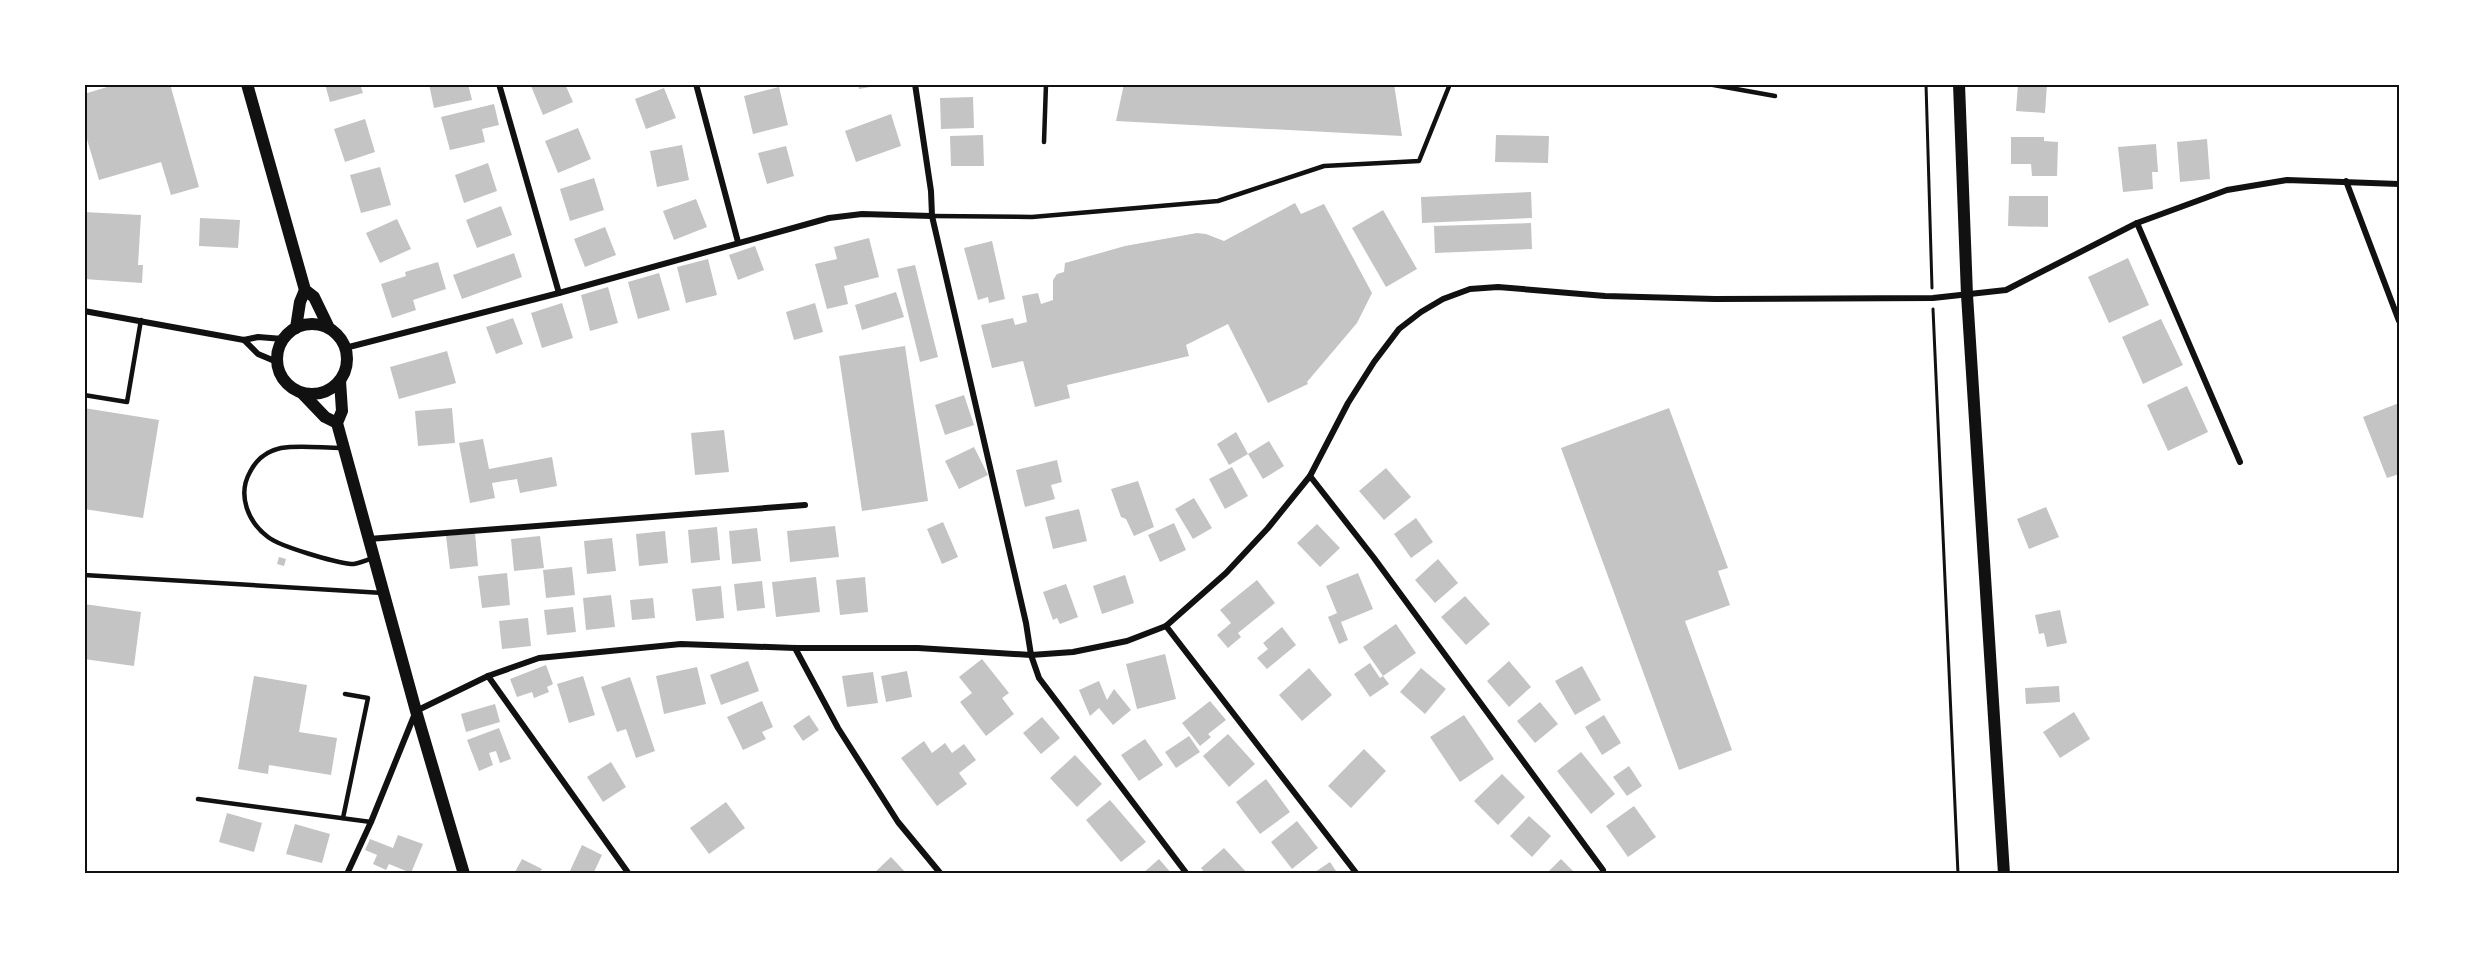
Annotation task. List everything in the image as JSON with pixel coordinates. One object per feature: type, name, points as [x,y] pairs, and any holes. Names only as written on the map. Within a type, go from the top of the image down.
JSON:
[{"type":"main road","points":[[247,84],[305,290],[314,297],[329,328]]},
{"type":"main road","points":[[1959,84],[1967,295],[2004,874]]},
{"type":"main road","points":[[296,328],[300,302],[305,290]]},
{"type":"main road","points":[[302,393],[323,393],[340,381],[345,371],[347,359],[345,348],[336,333],[318,324],[296,328],[283,339],[278,350],[277,362],[285,381],[302,393],[326,417],[337,423]]},
{"type":"main road","points":[[340,381],[342,411],[337,423],[416,711],[464,874]]},
{"type":"street","points":[[499,84],[559,292]]},
{"type":"street","points":[[696,84],[738,242]]},
{"type":"street","points":[[915,84],[931,191],[932,216],[1026,622],[1031,655],[1039,678],[1187,874]]},
{"type":"street","points":[[347,874],[371,822],[416,711],[488,676],[539,658],[669,645],[918,648],[1031,655],[1072,652],[1127,641],[1166,626],[1226,573],[1268,528],[1310,476],[1348,403],[1374,362],[1399,329],[1443,298],[1470,289],[1498,287],[1605,296],[1715,299],[1933,298],[1967,295],[2006,290],[2137,223],[2227,190],[2287,180],[2399,184]]},
{"type":"street","points":[[2346,182],[2399,321]]},
{"type":"street","points":[[345,348],[830,218],[862,214],[932,216]]},
{"type":"street","points":[[2137,223],[2240,462]]},
{"type":"street","points":[[84,311],[243,340],[258,337],[283,339]]},
{"type":"street","points":[[243,340],[258,354],[277,362]]},
{"type":"street","points":[[1310,476],[1381,567],[1603,870]]},
{"type":"street","points":[[368,539],[805,505]]},
{"type":"street","points":[[1166,626],[1357,874]]},
{"type":"street","points":[[795,648],[838,728],[898,822],[941,874]]},
{"type":"street","points":[[488,676],[629,874]]},
{"type":"lane","points":[[1044,142],[1046,84]]},
{"type":"lane","points":[[932,216],[1032,217],[1218,201],[1324,166],[1419,161],[1450,84]]},
{"type":"lane","points":[[1708,84],[1775,96]]},
{"type":"lane","points":[[84,395],[127,402],[141,320]]},
{"type":"lane","points":[[344,448],[286,448],[267,453],[255,463],[247,477],[244,492],[245,508],[268,538],[294,548],[353,564],[374,558]]},
{"type":"lane","points":[[84,575],[383,593]]},
{"type":"lane","points":[[343,818],[368,698],[345,694]]},
{"type":"lane","points":[[198,800],[371,822]]},
{"type":"path","points":[[1926,84],[1958,874]]},
{"type":"building","points":[[117,84],[170,84],[199,187],[171,195],[161,162],[99,180],[84,129],[84,94]]},
{"type":"building","points":[[325,84],[360,84],[363,93],[330,102]]},
{"type":"building","points":[[429,84],[468,84],[472,100],[434,108]]},
{"type":"building","points":[[565,84],[573,102],[543,115],[531,86]]},
{"type":"building","points":[[858,84],[881,84],[881,85],[859,89]]},
{"type":"building","points":[[1124,84],[1394,84],[1402,136],[1116,121]]},
{"type":"building","points":[[2018,84],[2047,84],[2045,113],[2016,111]]},
{"type":"building","points":[[779,87],[788,125],[753,134],[744,96]]},
{"type":"building","points":[[664,88],[676,118],[646,129],[635,99]]},
{"type":"building","points":[[973,97],[974,128],[941,129],[940,98]]},
{"type":"building","points":[[494,104],[499,125],[482,129],[485,142],[450,150],[441,117]]},
{"type":"building","points":[[891,114],[901,146],[856,162],[845,131]]},
{"type":"building","points":[[365,119],[375,152],[345,162],[334,129]]},
{"type":"building","points":[[578,128],[591,159],[558,173],[545,141]]},
{"type":"building","points":[[983,135],[984,166],[951,166],[950,136]]},
{"type":"building","points":[[1496,135],[1549,136],[1548,163],[1495,162]]},
{"type":"building","points":[[2011,137],[2044,137],[2044,141],[2058,142],[2057,176],[2032,176],[2031,164],[2011,164]]},
{"type":"building","points":[[2207,139],[2210,179],[2180,182],[2177,142]]},
{"type":"building","points":[[2156,144],[2158,172],[2152,172],[2153,189],[2123,192],[2118,147]]},
{"type":"building","points":[[682,145],[689,180],[657,187],[650,151]]},
{"type":"building","points":[[786,146],[794,176],[767,184],[758,153]]},
{"type":"building","points":[[488,163],[497,191],[464,203],[455,175]]},
{"type":"building","points":[[380,167],[391,205],[361,213],[350,175]]},
{"type":"building","points":[[594,178],[604,210],[570,221],[560,189]]},
{"type":"building","points":[[1531,192],[1532,218],[1422,223],[1421,197]]},
{"type":"building","points":[[2009,196],[2048,196],[2048,227],[2008,226]]},
{"type":"building","points":[[696,199],[707,227],[674,240],[663,211]]},
{"type":"building","points":[[1295,203],[1301,214],[1324,204],[1372,293],[1357,323],[1307,382],[1308,384],[1268,403],[1228,324],[1186,345],[1189,356],[1067,385],[1070,398],[1035,407],[1023,361],[992,368],[981,325],[1013,318],[1015,325],[1027,322],[1022,296],[1038,293],[1041,304],[1053,300],[1053,280],[1057,274],[1064,272],[1065,263],[1125,246],[1197,233],[1224,241]]},
{"type":"building","points":[[501,206],[512,235],[477,248],[466,220]]},
{"type":"building","points":[[1383,210],[1417,269],[1386,287],[1352,228]]},
{"type":"building","points":[[84,212],[141,215],[138,265],[143,265],[142,283],[84,279]]},
{"type":"building","points":[[200,218],[240,220],[238,248],[199,246]]},
{"type":"building","points":[[397,219],[411,249],[380,263],[366,233]]},
{"type":"building","points":[[1531,223],[1532,249],[1435,253],[1434,226]]},
{"type":"building","points":[[605,227],[616,255],[585,267],[574,239]]},
{"type":"building","points":[[869,238],[879,277],[844,286],[848,304],[827,309],[815,264],[837,259],[834,247]]},
{"type":"building","points":[[992,241],[1005,299],[989,303],[988,297],[978,300],[964,248]]},
{"type":"building","points":[[755,246],[764,270],[738,280],[729,255]]},
{"type":"building","points":[[514,253],[522,277],[462,299],[453,275]]},
{"type":"building","points":[[2128,258],[2149,305],[2109,323],[2088,277]]},
{"type":"building","points":[[708,259],[717,295],[686,303],[677,267]]},
{"type":"building","points":[[438,262],[446,289],[413,300],[416,310],[392,318],[381,284],[406,276],[405,272]]},
{"type":"building","points":[[915,265],[938,357],[920,362],[897,269]]},
{"type":"building","points":[[659,273],[670,310],[638,319],[628,282]]},
{"type":"building","points":[[608,287],[618,323],[590,331],[581,295]]},
{"type":"building","points":[[896,292],[904,317],[862,330],[855,305]]},
{"type":"building","points":[[562,303],[573,338],[542,348],[531,313]]},
{"type":"building","points":[[815,303],[823,332],[794,340],[786,312]]},
{"type":"building","points":[[513,318],[523,344],[496,354],[486,327]]},
{"type":"building","points":[[2161,319],[2183,365],[2143,384],[2122,337]]},
{"type":"building","points":[[905,346],[928,501],[862,511],[839,356]]},
{"type":"building","points":[[447,351],[456,383],[399,399],[390,367]]},
{"type":"building","points":[[2187,386],[2208,432],[2168,451],[2147,405]]},
{"type":"building","points":[[964,395],[974,425],[945,435],[935,405]]},
{"type":"building","points":[[2399,403],[2399,474],[2387,478],[2363,417]]},
{"type":"building","points":[[84,408],[159,420],[143,518],[84,509]]},
{"type":"building","points":[[452,408],[455,443],[418,446],[415,411]]},
{"type":"building","points":[[1669,408],[1728,568],[1718,571],[1730,605],[1685,621],[1732,750],[1679,770],[1561,448]]},
{"type":"building","points":[[724,430],[729,472],[695,475],[691,433]]},
{"type":"building","points":[[1236,432],[1248,454],[1229,465],[1217,444]]},
{"type":"building","points":[[483,439],[489,469],[552,457],[557,486],[520,493],[517,479],[492,483],[495,498],[470,503],[459,443]]},
{"type":"building","points":[[1269,441],[1284,466],[1263,479],[1248,454]]},
{"type":"building","points":[[974,447],[988,475],[959,489],[945,461]]},
{"type":"building","points":[[1057,460],[1062,482],[1051,485],[1055,499],[1025,507],[1016,470]]},
{"type":"building","points":[[1232,467],[1248,496],[1225,509],[1209,479]]},
{"type":"building","points":[[1386,468],[1411,497],[1384,520],[1359,491]]},
{"type":"building","points":[[1138,481],[1154,527],[1134,536],[1126,519],[1121,517],[1111,489]]},
{"type":"building","points":[[1194,498],[1212,528],[1193,539],[1175,509]]},
{"type":"building","points":[[2046,507],[2059,537],[2029,549],[2017,519]]},
{"type":"building","points":[[1079,509],[1087,541],[1053,549],[1045,517]]},
{"type":"building","points":[[1416,518],[1433,542],[1411,558],[1394,534]]},
{"type":"building","points":[[943,522],[958,557],[942,564],[927,529]]},
{"type":"building","points":[[1174,523],[1186,550],[1160,562],[1148,535]]},
{"type":"building","points":[[1317,524],[1340,548],[1320,567],[1297,543]]},
{"type":"building","points":[[835,526],[839,557],[790,562],[787,531]]},
{"type":"building","points":[[717,527],[720,560],[691,563],[688,530]]},
{"type":"building","points":[[757,528],[761,561],[732,564],[729,531]]},
{"type":"building","points":[[665,531],[668,563],[639,566],[636,534]]},
{"type":"building","points":[[475,533],[478,566],[450,569],[446,536]]},
{"type":"building","points":[[540,536],[544,568],[514,571],[511,539]]},
{"type":"building","points":[[612,538],[616,571],[587,574],[584,541]]},
{"type":"building","points":[[279,557],[286,559],[284,566],[277,564]]},
{"type":"building","points":[[1438,559],[1458,583],[1435,603],[1415,580]]},
{"type":"building","points":[[572,567],[575,595],[546,598],[543,570]]},
{"type":"building","points":[[507,573],[510,605],[482,608],[478,576]]},
{"type":"building","points":[[1358,573],[1373,609],[1341,622],[1348,640],[1339,644],[1328,617],[1337,613],[1326,586]]},
{"type":"building","points":[[1125,575],[1134,603],[1102,614],[1093,586]]},
{"type":"building","points":[[816,577],[820,612],[776,617],[772,582]]},
{"type":"building","points":[[865,577],[868,612],[840,615],[836,580]]},
{"type":"building","points":[[1257,580],[1275,603],[1238,633],[1241,637],[1228,648],[1217,635],[1231,623],[1220,610]]},
{"type":"building","points":[[762,581],[765,608],[737,611],[734,584]]},
{"type":"building","points":[[1066,584],[1078,617],[1060,624],[1057,618],[1053,620],[1043,592]]},
{"type":"building","points":[[721,586],[724,618],[696,621],[692,589]]},
{"type":"building","points":[[611,595],[615,627],[586,630],[583,598]]},
{"type":"building","points":[[1465,596],[1490,624],[1466,645],[1441,617]]},
{"type":"building","points":[[653,598],[655,618],[632,620],[630,600]]},
{"type":"building","points":[[84,604],[141,612],[134,666],[84,659]]},
{"type":"building","points":[[573,607],[576,632],[547,635],[544,610]]},
{"type":"building","points":[[2060,610],[2067,643],[2047,647],[2044,633],[2039,634],[2035,615]]},
{"type":"building","points":[[528,618],[531,646],[502,649],[499,621]]},
{"type":"building","points":[[1396,624],[1416,653],[1383,676],[1363,647]]},
{"type":"building","points":[[1282,627],[1296,645],[1267,669],[1257,658],[1268,649],[1263,643]]},
{"type":"building","points":[[1165,654],[1176,699],[1137,709],[1126,664]]},
{"type":"building","points":[[982,659],[1009,693],[1002,698],[1014,714],[986,736],[960,702],[972,693],[959,677]]},
{"type":"building","points":[[748,661],[759,691],[721,705],[710,675]]},
{"type":"building","points":[[1509,661],[1531,687],[1509,707],[1487,681]]},
{"type":"building","points":[[1370,663],[1380,678],[1383,676],[1389,684],[1370,697],[1354,674]]},
{"type":"building","points":[[546,665],[553,684],[547,687],[549,692],[534,698],[532,692],[517,697],[510,679]]},
{"type":"building","points":[[1582,666],[1601,700],[1575,715],[1555,681]]},
{"type":"building","points":[[697,667],[706,704],[664,714],[656,676]]},
{"type":"building","points":[[1309,668],[1332,695],[1302,721],[1279,695]]},
{"type":"building","points":[[1421,668],[1446,689],[1425,714],[1400,692]]},
{"type":"building","points":[[907,671],[912,697],[886,702],[881,676]]},
{"type":"building","points":[[873,672],[878,703],[847,707],[842,676]]},
{"type":"building","points":[[254,676],[307,685],[299,732],[337,738],[331,775],[269,765],[268,774],[238,769]]},
{"type":"building","points":[[583,676],[595,715],[569,723],[557,684]]},
{"type":"building","points":[[630,677],[655,751],[636,758],[626,729],[617,732],[601,687]]},
{"type":"building","points":[[1099,681],[1107,700],[1114,689],[1131,710],[1113,725],[1099,708],[1090,716],[1079,690]]},
{"type":"building","points":[[2059,686],[2060,702],[2026,704],[2025,688]]},
{"type":"building","points":[[762,701],[773,727],[762,732],[766,739],[743,750],[727,717]]},
{"type":"building","points":[[1210,701],[1226,720],[1208,734],[1211,737],[1200,746],[1182,723]]},
{"type":"building","points":[[1540,702],[1558,724],[1535,743],[1517,721]]},
{"type":"building","points":[[495,704],[500,722],[466,732],[461,714]]},
{"type":"building","points":[[2074,712],[2090,739],[2060,758],[2043,732]]},
{"type":"building","points":[[809,715],[819,730],[803,741],[793,726]]},
{"type":"building","points":[[1464,715],[1494,759],[1460,782],[1430,737]]},
{"type":"building","points":[[1604,715],[1621,743],[1602,755],[1585,727]]},
{"type":"building","points":[[1042,717],[1060,738],[1041,754],[1023,733]]},
{"type":"building","points":[[499,728],[511,759],[500,763],[496,751],[489,753],[493,765],[479,771],[467,740]]},
{"type":"building","points":[[1228,734],[1255,764],[1229,787],[1203,756]]},
{"type":"building","points":[[1189,736],[1200,752],[1176,768],[1165,752]]},
{"type":"building","points":[[1145,739],[1163,765],[1139,781],[1121,755]]},
{"type":"building","points":[[924,741],[932,753],[945,743],[952,753],[964,744],[976,760],[959,773],[967,784],[937,806],[901,758]]},
{"type":"building","points":[[1364,749],[1386,771],[1351,808],[1328,786]]},
{"type":"building","points":[[1581,752],[1615,794],[1591,814],[1557,771]]},
{"type":"building","points":[[1075,755],[1102,784],[1077,807],[1050,778]]},
{"type":"building","points":[[611,762],[626,787],[603,802],[587,777]]},
{"type":"building","points":[[1629,766],[1642,786],[1627,796],[1613,777]]},
{"type":"building","points":[[1502,774],[1525,797],[1498,825],[1474,801]]},
{"type":"building","points":[[1266,779],[1290,812],[1260,834],[1236,802]]},
{"type":"building","points":[[1110,800],[1146,842],[1121,862],[1086,820]]},
{"type":"building","points":[[726,802],[745,828],[709,854],[690,828]]},
{"type":"building","points":[[1634,806],[1656,837],[1628,857],[1606,826]]},
{"type":"building","points":[[227,813],[262,823],[254,852],[219,842]]},
{"type":"building","points":[[1529,816],[1551,836],[1532,857],[1510,836]]},
{"type":"building","points":[[1297,821],[1318,848],[1292,869],[1271,842]]},
{"type":"building","points":[[295,824],[330,834],[322,863],[286,854]]},
{"type":"building","points":[[398,835],[423,844],[411,873],[389,864],[386,870],[373,864],[377,855],[365,850],[370,839],[393,848]]},
{"type":"building","points":[[582,845],[602,855],[593,874],[571,874],[569,873]]},
{"type":"building","points":[[1224,848],[1248,874],[1206,874],[1201,868]]},
{"type":"building","points":[[891,857],[907,874],[873,874]]},
{"type":"building","points":[[522,859],[542,869],[539,874],[515,872]]},
{"type":"building","points":[[1159,859],[1172,874],[1142,874]]},
{"type":"building","points":[[1561,859],[1576,874],[1546,874]]},
{"type":"building","points":[[1330,862],[1338,874],[1312,874]]}]
